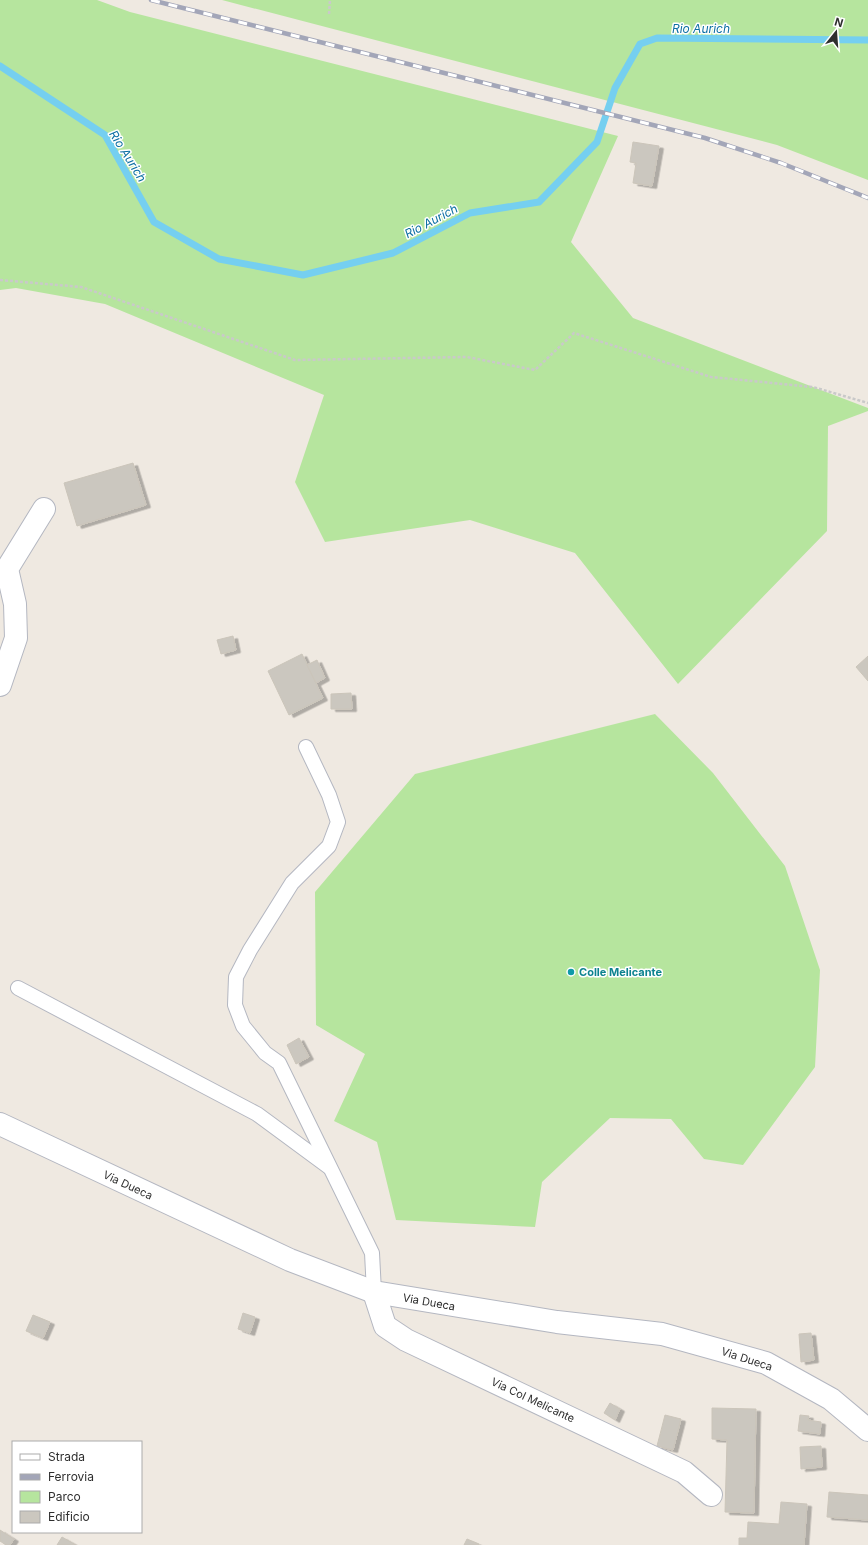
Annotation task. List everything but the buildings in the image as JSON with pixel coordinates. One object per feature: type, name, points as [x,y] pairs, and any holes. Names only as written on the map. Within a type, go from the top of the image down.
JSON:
[{"type":"street","points":[[0,685],[16,638],[15,604],[7,569],[44,509]]},
{"type":"street","name":"Via Dueca","points":[[0,1124],[290,1260],[374,1292],[557,1322],[662,1334],[766,1363],[831,1399],[868,1430]]},
{"type":"street","name":"Via Col Melicante","points":[[374,1292],[385,1326],[406,1340],[684,1472],[711,1495]]},
{"type":"lane","points":[[306,747],[329,795],[338,822],[329,846],[292,883],[250,950],[236,977],[235,1005],[243,1026],[265,1053],[279,1063],[372,1253],[374,1292]]},
{"type":"lane","points":[[18,988],[257,1114],[331,1169]]},
{"type":"path","points":[[329,14],[330,0]]},
{"type":"path","points":[[0,280],[81,288],[295,360],[467,357],[535,370],[574,333],[711,377],[814,387],[868,403]]},
{"type":"green space","points":[[0,0],[97,0],[130,12],[618,136],[571,242],[633,318],[868,408],[868,411],[828,426],[827,531],[678,684],[575,553],[470,520],[325,542],[295,482],[324,395],[105,304],[16,288],[0,290]]},
{"type":"green space","points":[[222,0],[868,0],[868,180],[777,145]]},
{"type":"green space","points":[[655,714],[713,773],[785,866],[820,970],[815,1067],[743,1165],[704,1159],[671,1119],[610,1118],[542,1182],[535,1227],[396,1220],[377,1142],[334,1121],[365,1054],[316,1025],[315,892],[415,774]]},
{"type":"waterway","name":"Rio Aurich","points":[[0,66],[105,135],[154,222],[219,259],[303,275],[393,253],[470,213],[539,202],[597,142],[615,88],[640,44],[657,38],[868,40]]},
{"type":"railway","points":[[151,0],[705,138],[781,163],[868,198]]},
{"type":"place","name":"Colle Melicante","points":[[571,972]]}]
